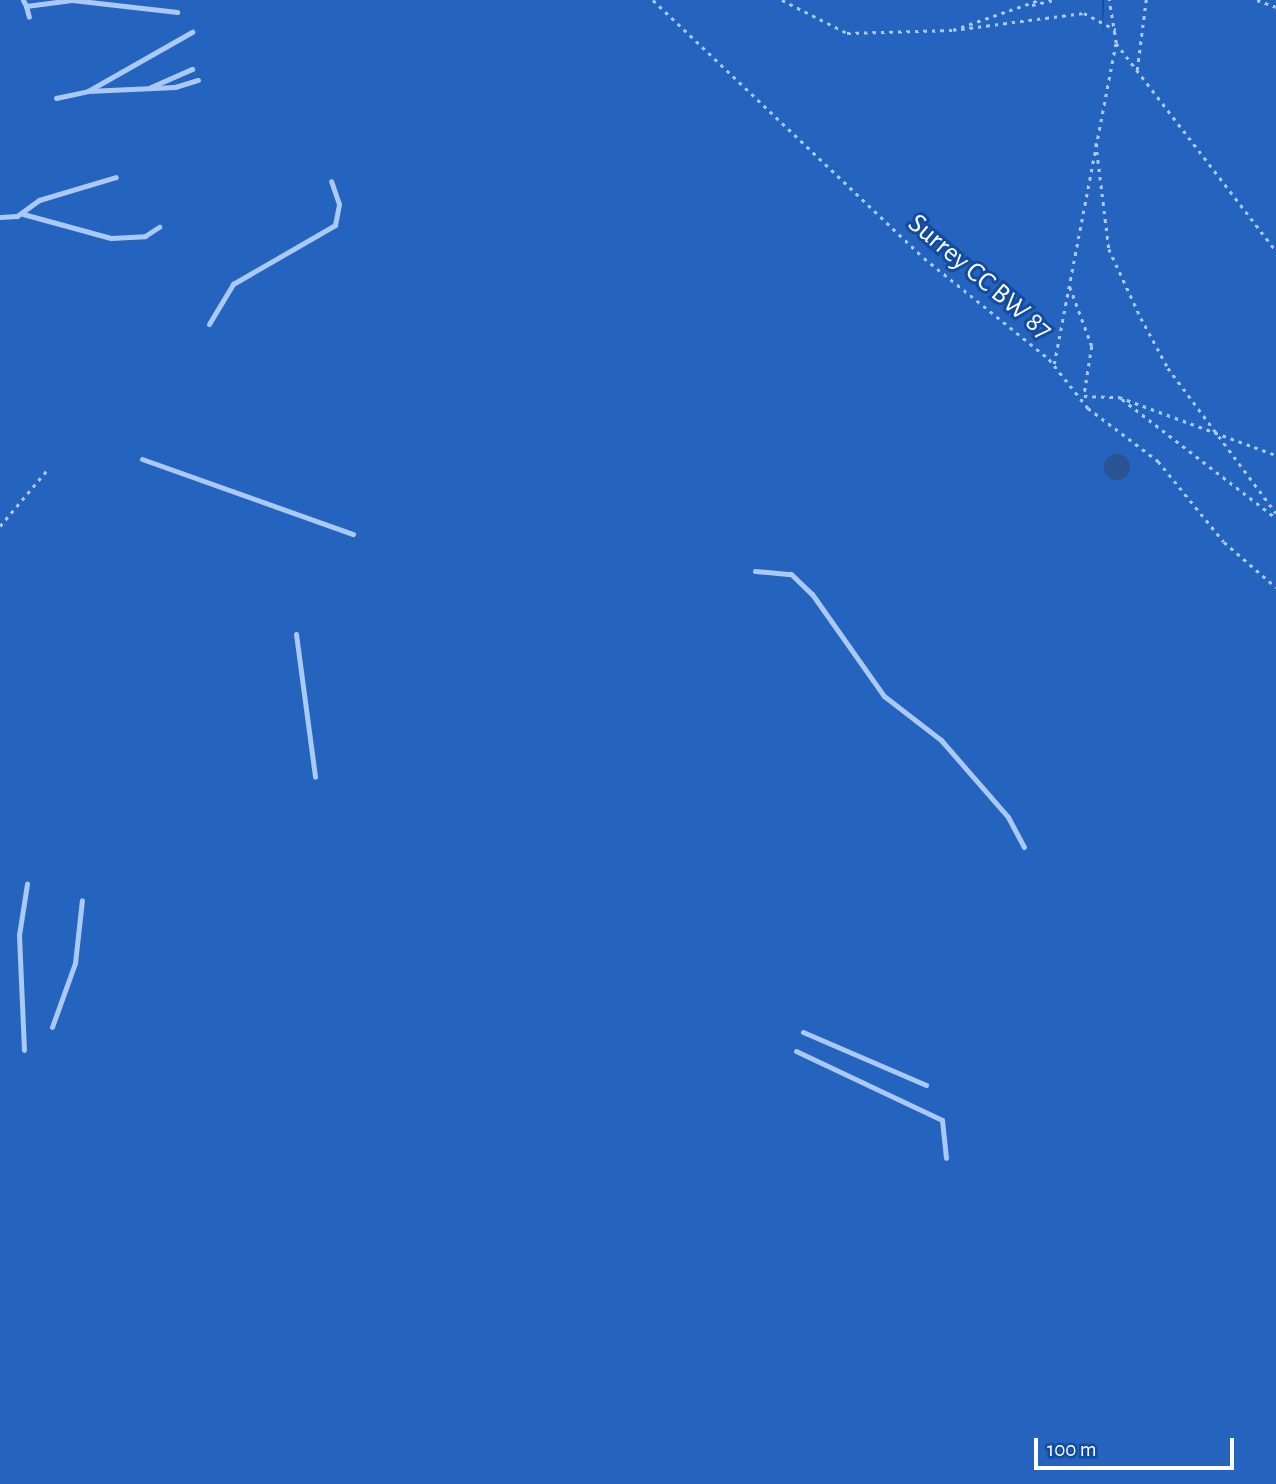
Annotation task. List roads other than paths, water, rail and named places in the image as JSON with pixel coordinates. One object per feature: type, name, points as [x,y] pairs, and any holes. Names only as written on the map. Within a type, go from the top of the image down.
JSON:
[{"type":"lane","points":[[29,17],[24,3],[72,0],[177,12]]},
{"type":"lane","points":[[88,91],[192,32]]},
{"type":"lane","points":[[148,89],[192,69]]},
{"type":"lane","points":[[56,98],[88,91],[148,89],[198,80]]},
{"type":"lane","points":[[23,214],[39,200],[116,177]]},
{"type":"lane","points":[[209,324],[233,284],[335,225],[340,205],[331,181]]},
{"type":"lane","points":[[0,217],[23,214],[111,238],[145,236],[159,227]]},
{"type":"lane","points":[[142,459],[353,534]]},
{"type":"lane","points":[[755,571],[791,574],[812,594],[884,696],[941,740],[1008,817],[1024,847]]},
{"type":"lane","points":[[296,634],[315,777]]},
{"type":"lane","points":[[24,1049],[19,935],[27,884]]},
{"type":"lane","points":[[52,1027],[75,964],[82,900]]},
{"type":"lane","points":[[803,1032],[926,1085]]},
{"type":"lane","points":[[796,1051],[942,1120],[946,1158]]}]
